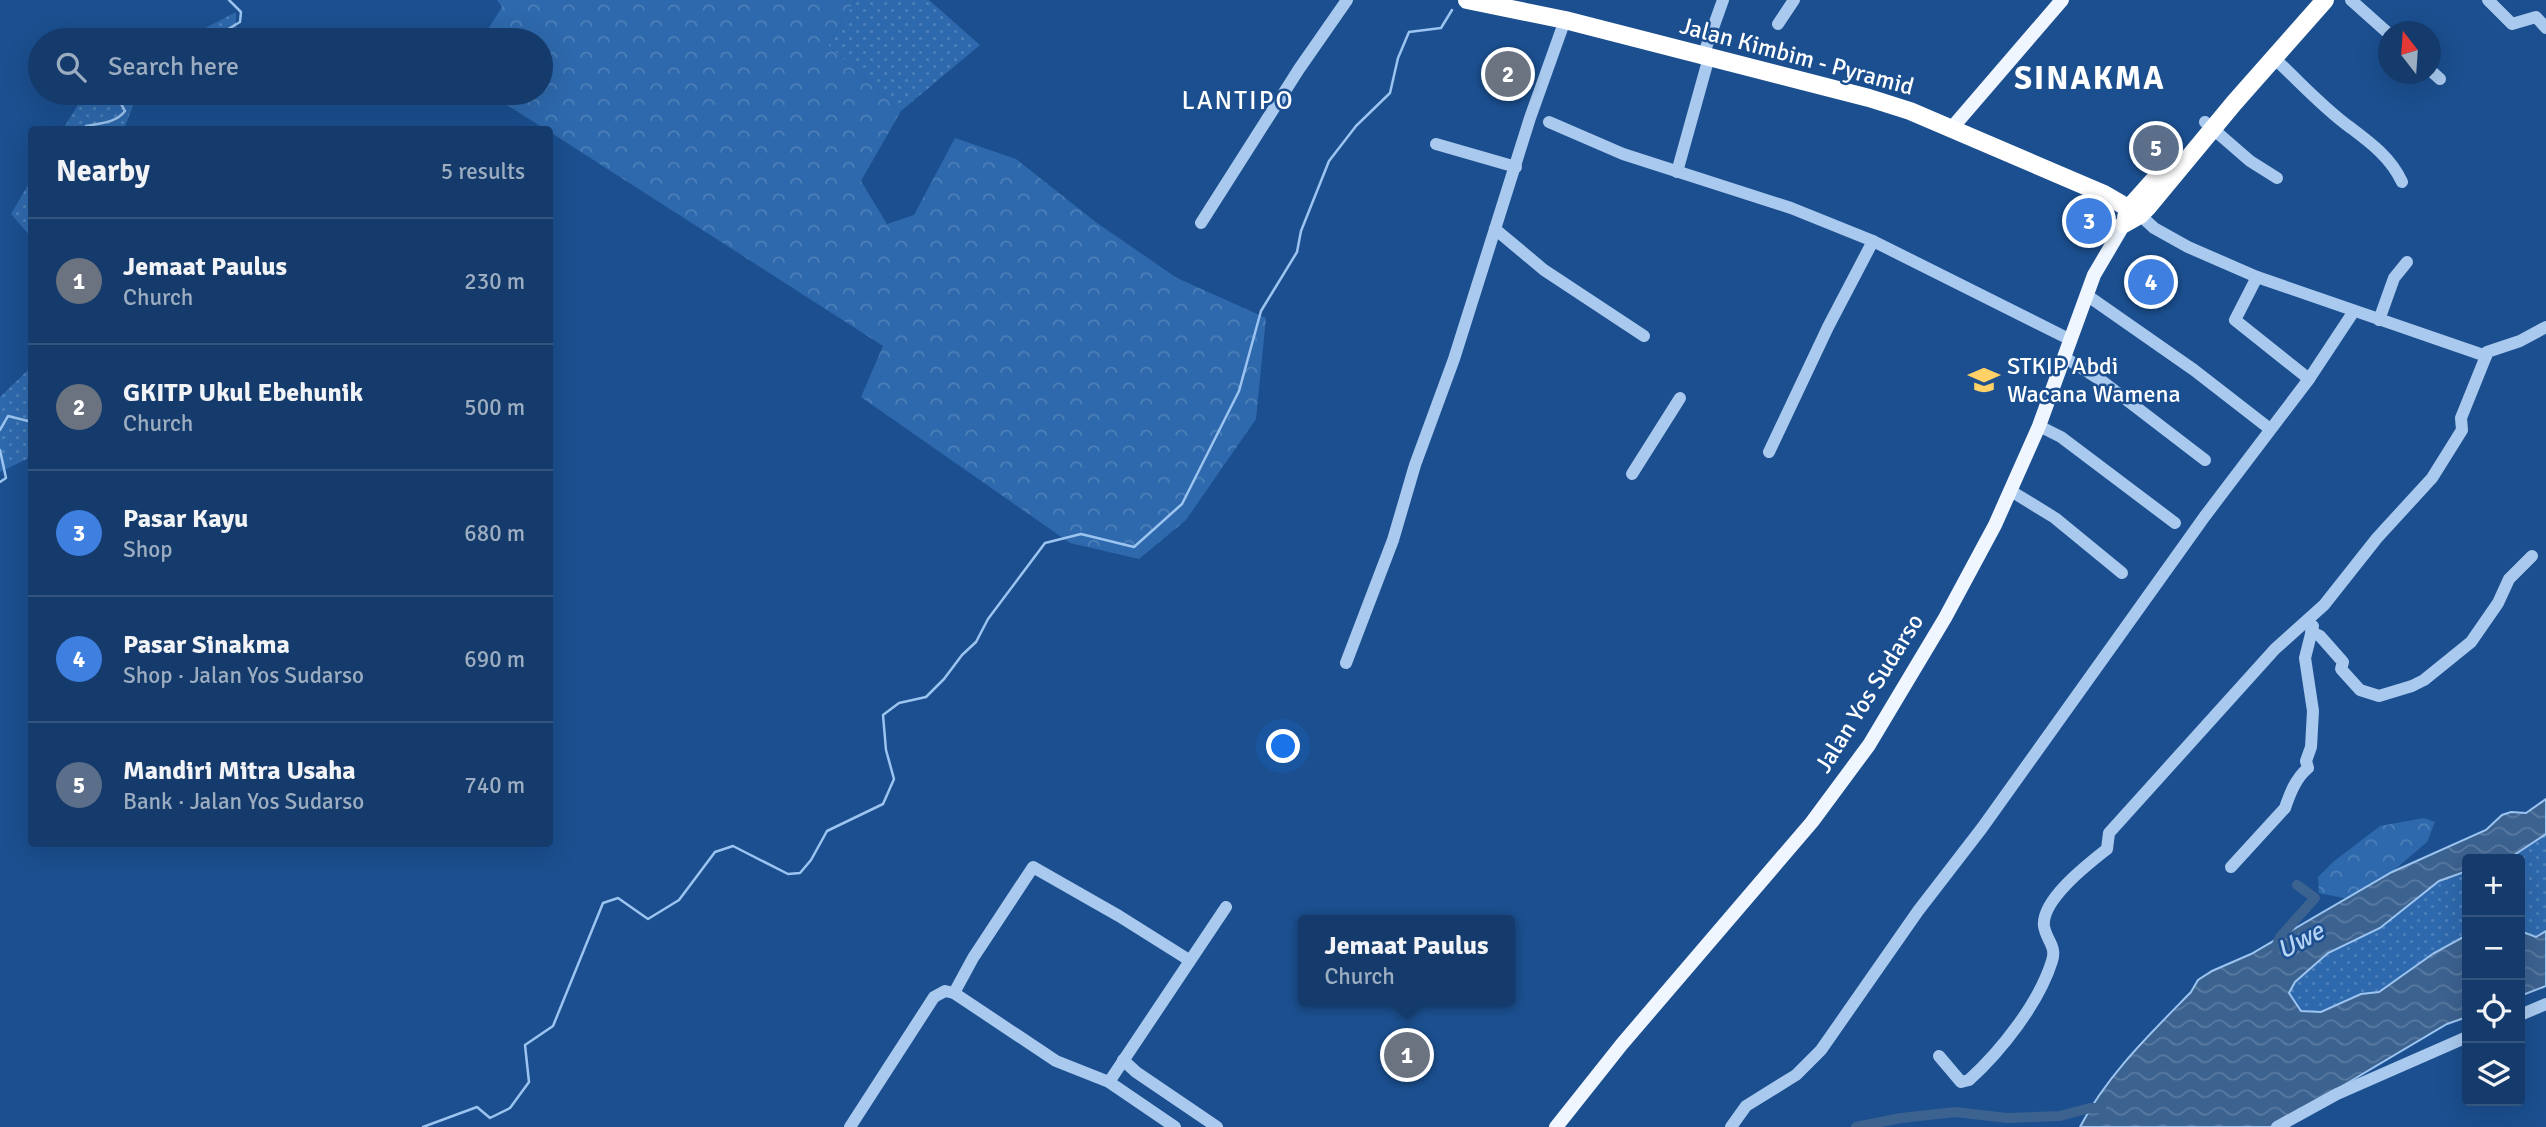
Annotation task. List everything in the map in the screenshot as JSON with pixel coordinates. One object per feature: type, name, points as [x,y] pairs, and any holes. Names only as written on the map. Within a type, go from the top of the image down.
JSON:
[{"type":"highway","name":"Jalan Kimbim - Pyramid","points":[[1467,0],[1565,20],[1869,98],[1910,111],[2104,194],[2131,216]]},
{"type":"highway","name":"Jalan Yos Sudarso","points":[[2131,216],[2312,0]]},
{"type":"highway","name":"Jalan Yos Sudarso","points":[[2209,125],[2325,0]]},
{"type":"main road","points":[[1951,130],[2055,2]]},
{"type":"main road","name":"Jalan Yos Sudarso","points":[[1556,1127],[1622,1044],[1840,787],[1868,745],[1945,618],[1995,525],[2039,426],[2099,264],[2131,216]]},
{"type":"street","points":[[1201,223],[1346,0]]},
{"type":"street","points":[[1677,173],[1723,0]]},
{"type":"street","points":[[1778,24],[1794,0]]},
{"type":"street","points":[[2351,0],[2378,23]]},
{"type":"street","points":[[2488,0],[2512,24],[2536,17],[2546,28]]},
{"type":"street","points":[[1346,663],[1393,540],[1415,465],[1454,359],[1565,20]]},
{"type":"street","points":[[2274,58],[2351,128],[2369,140],[2396,169],[2402,182]]},
{"type":"street","points":[[1549,122],[1623,154],[1791,208],[1873,241],[2071,340]]},
{"type":"street","points":[[2209,125],[2250,161],[2277,178]]},
{"type":"street","points":[[1436,144],[1516,167]]},
{"type":"street","points":[[2131,216],[2188,247],[2258,277],[2486,356]]},
{"type":"street","points":[[1495,229],[1544,270],[1644,336]]},
{"type":"street","points":[[1769,452],[1832,318],[1873,241]]},
{"type":"street","points":[[2379,320],[2394,278],[2407,262]]},
{"type":"street","points":[[2258,277],[2235,320],[2309,379]]},
{"type":"street","points":[[2088,296],[2194,370],[2270,429]]},
{"type":"street","points":[[1731,1127],[1746,1106],[1796,1075],[1821,1050],[1917,911],[1982,828],[2064,710],[2309,379],[2354,312]]},
{"type":"street","points":[[1939,1056],[1961,1082],[1969,1080],[2004,1044],[2035,1000],[2051,964],[2054,952],[2052,942],[2044,930],[2043,917],[2052,902],[2078,872],[2107,849],[2109,833],[2275,649],[2315,615],[2377,538],[2432,478],[2462,430],[2461,418],[2487,352],[2520,341],[2546,327]]},
{"type":"street","points":[[2064,357],[2102,381],[2205,460]]},
{"type":"street","points":[[1632,474],[1680,398]]},
{"type":"street","points":[[2039,426],[2061,437],[2175,523]]},
{"type":"street","points":[[2011,491],[2055,518],[2122,573]]},
{"type":"street","points":[[2311,632],[2320,636],[2343,662],[2341,669],[2360,690],[2379,696],[2412,687],[2471,642],[2498,603],[2509,579],[2532,556]]},
{"type":"street","points":[[2231,867],[2286,808],[2301,774],[2308,768],[2306,761],[2311,747],[2313,711],[2305,658],[2315,615]]},
{"type":"street","points":[[954,993],[980,946],[1033,867],[1189,960]]},
{"type":"street","points":[[1109,1082],[1226,906]]},
{"type":"street","points":[[850,1127],[934,997],[942,991],[954,993],[1056,1061],[1109,1082],[1175,1127]]},
{"type":"street","points":[[2525,1013],[2546,1004]]},
{"type":"street","points":[[2277,1127],[2337,1094],[2462,1039]]},
{"type":"street","points":[[1123,1060],[1136,1072],[1217,1127]]},
{"type":"green space","points":[[497,0],[855,0],[828,45],[901,111],[861,181],[887,224],[914,215],[955,138],[1016,159],[1097,223],[1177,278],[1266,318],[1256,419],[1186,520],[1139,559],[1070,543],[861,397],[883,346],[553,134],[553,126],[540,126],[507,105],[553,105],[553,28],[489,28],[502,7]]},
{"type":"green space","points":[[855,0],[929,0],[980,45],[901,111],[828,45]]},
{"type":"green space","points":[[236,12],[236,28],[205,28]]},
{"type":"green space","points":[[78,105],[133,105],[125,126],[65,126]]},
{"type":"green space","points":[[28,185],[28,234],[11,214]]},
{"type":"green space","points":[[28,370],[28,458],[0,472],[0,397]]},
{"type":"green space","points":[[2424,818],[2435,822],[2427,842],[2392,872],[2348,899],[2319,893],[2318,877],[2380,826]]},
{"type":"green space","points":[[2546,834],[2546,931],[2536,937],[2525,933],[2525,854],[2516,854]]},
{"type":"green space","points":[[2462,873],[2462,938],[2434,953],[2379,992],[2361,994],[2321,1012],[2301,1011],[2289,993],[2295,982],[2328,953],[2380,928],[2439,881]]},
{"type":"water","name":"Uwe","points":[[2546,799],[2546,834],[2516,854],[2462,854],[2462,873],[2439,881],[2380,928],[2328,953],[2295,982],[2289,993],[2301,1011],[2321,1012],[2361,994],[2379,992],[2434,953],[2462,938],[2462,1019],[2447,1024],[2273,1127],[2080,1127],[2116,1073],[2191,992],[2198,980],[2251,954],[2392,872],[2486,830],[2502,815],[2511,812],[2526,813]]},
{"type":"water","points":[[2546,931],[2546,986],[2525,994],[2525,933],[2536,937]]},
{"type":"waterway","points":[[229,0],[241,12],[240,22],[230,28]]},
{"type":"waterway","points":[[423,1127],[477,1107],[490,1118],[510,1108],[529,1082],[525,1045],[553,1026],[603,903],[618,898],[648,919],[679,900],[715,852],[733,846],[788,874],[800,873],[811,860],[827,831],[883,804],[894,779],[886,750],[883,715],[899,703],[926,697],[944,679],[976,642],[988,619],[1045,543],[1081,534],[1134,547],[1182,504],[1239,391],[1261,311],[1297,252],[1301,231],[1329,161],[1356,126],[1390,93],[1398,58],[1409,32],[1441,28],[1452,10]]},
{"type":"waterway","points":[[86,126],[121,115],[125,111],[122,105]]},
{"type":"waterway","points":[[0,430],[8,416],[28,421]]},
{"type":"waterway","points":[[0,450],[6,478],[0,482]]},
{"type":"waterway","name":"Uwe","points":[[2276,948],[2280,937],[2315,898],[2297,885]]},
{"type":"waterway","points":[[1856,1127],[1901,1118],[1955,1112],[2007,1118],[2060,1116],[2090,1108],[2101,1108]]},
{"type":"place","name":"GKITP Ukul Ebehunik","points":[[1508,74]]},
{"type":"place","name":"Mandiri Mitra Usaha","points":[[2156,148]]},
{"type":"place","name":"Pasar Kayu","points":[[2089,221]]},
{"type":"place","name":"Pasar Sinakma","points":[[2151,282]]},
{"type":"place","name":"STKIP Abdi Wacana Wamena","points":[[1984,380]]},
{"type":"place","name":"Jemaat Paulus","points":[[1407,1055]]},
{"type":"district","name":"SINAKMA","points":[[2090,78]]},
{"type":"district","name":"LANTIPO","points":[[1238,100]]}]
